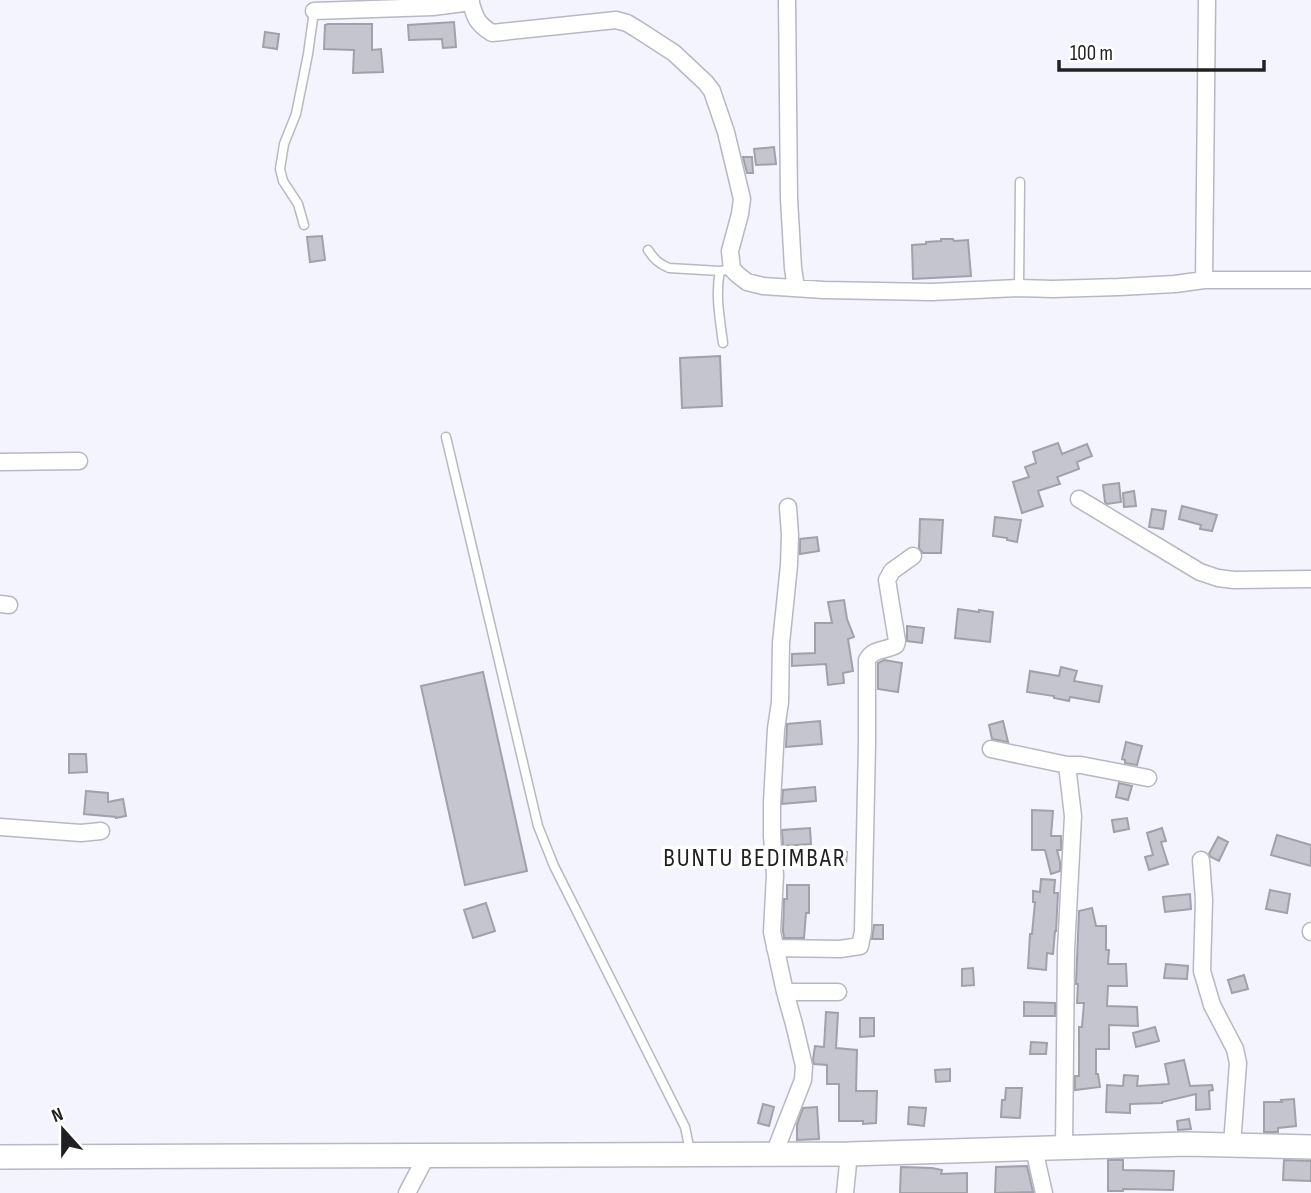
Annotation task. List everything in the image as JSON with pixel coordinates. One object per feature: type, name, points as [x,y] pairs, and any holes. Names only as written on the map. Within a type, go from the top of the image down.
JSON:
[{"type":"street","points":[[787,0],[789,198],[796,288]]},
{"type":"street","points":[[1204,280],[1207,0]]},
{"type":"street","points":[[314,11],[433,7],[470,1],[477,22],[492,33],[616,20],[627,23],[674,53],[712,90],[726,132],[741,200],[726,270],[747,282],[763,286],[907,292],[1119,287],[1204,280],[1311,280]]},
{"type":"street","points":[[0,462],[79,461]]},
{"type":"street","points":[[1079,499],[1200,572],[1234,580],[1311,579]]},
{"type":"street","points":[[774,1154],[803,1080],[803,1056],[772,932],[775,875],[772,803],[780,702],[781,643],[789,565],[788,507]]},
{"type":"street","points":[[775,948],[840,949],[860,946],[863,931],[867,660],[877,651],[897,645],[887,580],[892,570],[913,556]]},
{"type":"street","points":[[991,749],[1148,778]]},
{"type":"street","points":[[1064,1148],[1066,950],[1073,816],[1067,765]]},
{"type":"street","points":[[0,827],[81,833],[101,831]]},
{"type":"street","points":[[1201,860],[1204,900],[1202,971],[1212,1005],[1235,1049],[1238,1063],[1232,1145]]},
{"type":"street","points":[[785,992],[838,992]]},
{"type":"street","points":[[0,1157],[849,1154],[1186,1144],[1311,1147]]},
{"type":"street","points":[[1034,1149],[1044,1193]]},
{"type":"street","points":[[845,1193],[849,1154]]},
{"type":"street","points":[[407,1193],[417,1155]]},
{"type":"lane","points":[[304,225],[298,204],[283,181],[279,169],[284,144],[296,114],[314,11]]},
{"type":"lane","points":[[1019,288],[1020,182]]},
{"type":"lane","points":[[648,250],[654,259],[668,268],[726,270]]},
{"type":"lane","points":[[723,343],[718,280],[726,270]]},
{"type":"lane","points":[[446,437],[538,826],[554,866],[685,1127],[690,1154]]},
{"type":"building","points":[[454,22],[456,47],[443,48],[442,39],[409,40],[408,25]]},
{"type":"building","points":[[372,24],[372,50],[381,49],[383,72],[353,73],[354,50],[324,49],[325,25]]},
{"type":"building","points":[[265,32],[279,34],[277,49],[263,47]]},
{"type":"building","points":[[774,147],[776,164],[756,165],[754,149]]},
{"type":"building","points":[[743,157],[752,157],[753,173],[747,173]]},
{"type":"building","points":[[322,236],[325,260],[310,262],[307,237]]},
{"type":"building","points":[[941,239],[968,240],[971,276],[913,279],[912,245]]},
{"type":"building","points":[[720,356],[722,406],[682,408],[680,358]]},
{"type":"building","points":[[1058,443],[1062,454],[1087,444],[1092,456],[1077,462],[1079,469],[1057,477],[1060,484],[1038,491],[1043,506],[1022,513],[1013,482],[1029,477],[1025,467],[1036,463],[1033,452]]},
{"type":"building","points":[[1119,483],[1121,502],[1107,504],[1103,485]]},
{"type":"building","points":[[1134,491],[1136,506],[1124,507],[1123,493]]},
{"type":"building","points":[[1182,506],[1217,515],[1212,531],[1200,529],[1201,525],[1179,519]]},
{"type":"building","points":[[1152,509],[1166,511],[1163,529],[1149,527]]},
{"type":"building","points":[[995,517],[1021,520],[1017,542],[993,536]]},
{"type":"building","points":[[920,519],[943,520],[941,553],[923,553],[919,548]]},
{"type":"building","points":[[817,537],[819,551],[800,554],[800,539]]},
{"type":"building","points":[[844,600],[854,637],[848,639],[853,671],[843,673],[844,683],[828,685],[826,664],[792,666],[792,654],[815,653],[815,623],[832,623],[828,602]]},
{"type":"building","points":[[958,609],[993,612],[990,642],[955,638]]},
{"type":"building","points":[[907,626],[924,628],[922,643],[907,641]]},
{"type":"building","points":[[884,660],[902,663],[898,692],[878,689],[878,663]]},
{"type":"building","points":[[1061,667],[1077,671],[1074,681],[1102,686],[1099,702],[1070,697],[1069,701],[1027,692],[1030,671],[1059,676]]},
{"type":"building","points":[[483,672],[527,871],[465,885],[421,686]]},
{"type":"building","points":[[820,721],[822,744],[786,747],[787,724]]},
{"type":"building","points":[[1003,721],[1008,742],[992,739],[989,725]]},
{"type":"building","points":[[1126,742],[1142,746],[1137,765],[1125,763],[1122,759]]},
{"type":"building","points":[[69,754],[86,754],[87,772],[69,773]]},
{"type":"building","points":[[1119,783],[1132,786],[1128,800],[1116,797]]},
{"type":"building","points":[[815,787],[816,801],[782,804],[783,790]]},
{"type":"building","points":[[86,791],[108,793],[108,802],[123,799],[126,816],[116,818],[84,814]]},
{"type":"building","points":[[1032,810],[1053,811],[1051,836],[1061,836],[1061,850],[1057,850],[1060,871],[1051,874],[1045,850],[1032,850]]},
{"type":"building","points":[[1127,818],[1129,829],[1114,832],[1112,820]]},
{"type":"building","points":[[810,828],[811,844],[783,846],[782,830]]},
{"type":"building","points":[[1162,828],[1166,841],[1161,842],[1168,864],[1149,870],[1145,857],[1153,855],[1147,833]]},
{"type":"building","points":[[1277,835],[1311,845],[1311,866],[1271,855]]},
{"type":"building","points":[[1218,837],[1228,842],[1219,861],[1209,854]]},
{"type":"building","points":[[831,852],[847,852],[846,865],[831,864]]},
{"type":"building","points":[[1041,879],[1055,880],[1054,893],[1058,893],[1053,954],[1047,953],[1046,970],[1028,968],[1035,902],[1033,891],[1040,892]]},
{"type":"building","points":[[787,885],[809,885],[809,913],[806,913],[804,938],[784,938],[784,899],[787,899]]},
{"type":"building","points":[[1270,890],[1290,894],[1287,913],[1266,909]]},
{"type":"building","points":[[1190,894],[1191,909],[1165,912],[1163,897]]},
{"type":"building","points":[[486,903],[495,931],[473,938],[464,910]]},
{"type":"building","points":[[1092,908],[1096,926],[1106,926],[1108,964],[1126,964],[1127,986],[1108,986],[1107,1006],[1137,1007],[1138,1026],[1109,1025],[1109,1049],[1096,1049],[1096,1074],[1100,1087],[1075,1090],[1075,1076],[1079,1076],[1079,1027],[1082,1027],[1084,1003],[1077,1003],[1079,911]]},
{"type":"building","points":[[874,925],[883,925],[883,939],[872,939]]},
{"type":"building","points":[[1166,964],[1188,966],[1187,979],[1164,978]]},
{"type":"building","points":[[973,968],[974,985],[962,986],[962,969]]},
{"type":"building","points":[[1244,975],[1248,989],[1232,993],[1228,980]]},
{"type":"building","points":[[1024,1002],[1055,1003],[1055,1016],[1024,1016]]},
{"type":"building","points":[[826,1012],[838,1013],[836,1048],[857,1050],[856,1091],[877,1091],[876,1123],[839,1121],[839,1084],[827,1084],[827,1065],[814,1064],[813,1060],[815,1046],[824,1047]]},
{"type":"building","points":[[860,1018],[874,1018],[874,1036],[860,1037]]},
{"type":"building","points":[[1155,1027],[1159,1041],[1136,1047],[1133,1033]]},
{"type":"building","points":[[1031,1042],[1047,1043],[1046,1054],[1030,1054]]},
{"type":"building","points":[[1184,1060],[1190,1086],[1212,1085],[1213,1090],[1209,1091],[1210,1109],[1196,1110],[1196,1094],[1162,1103],[1130,1104],[1130,1113],[1106,1112],[1107,1085],[1123,1086],[1124,1075],[1138,1076],[1137,1086],[1169,1084],[1165,1064]]},
{"type":"building","points":[[950,1069],[950,1081],[936,1082],[935,1070]]},
{"type":"building","points":[[1006,1088],[1022,1088],[1020,1118],[1001,1117]]},
{"type":"building","points":[[1294,1099],[1296,1126],[1278,1128],[1278,1132],[1264,1132],[1264,1102]]},
{"type":"building","points":[[763,1104],[774,1107],[769,1126],[758,1123]]},
{"type":"building","points":[[817,1107],[819,1139],[797,1140],[797,1125],[803,1108]]},
{"type":"building","points":[[909,1107],[926,1108],[924,1126],[908,1124]]},
{"type":"building","points":[[1189,1119],[1191,1129],[1178,1130],[1177,1121]]},
{"type":"building","points":[[1108,1160],[1123,1160],[1123,1170],[1174,1171],[1173,1190],[1108,1191]]},
{"type":"building","points":[[1284,1160],[1311,1161],[1311,1181],[1283,1180]]},
{"type":"building","points":[[1027,1166],[1033,1192],[995,1193],[996,1167]]},
{"type":"building","points":[[901,1167],[932,1168],[942,1170],[941,1174],[967,1173],[967,1193],[900,1193]]},
{"type":"district","name":"BUNTU BEDIMBAR","points":[[755,858]]}]
